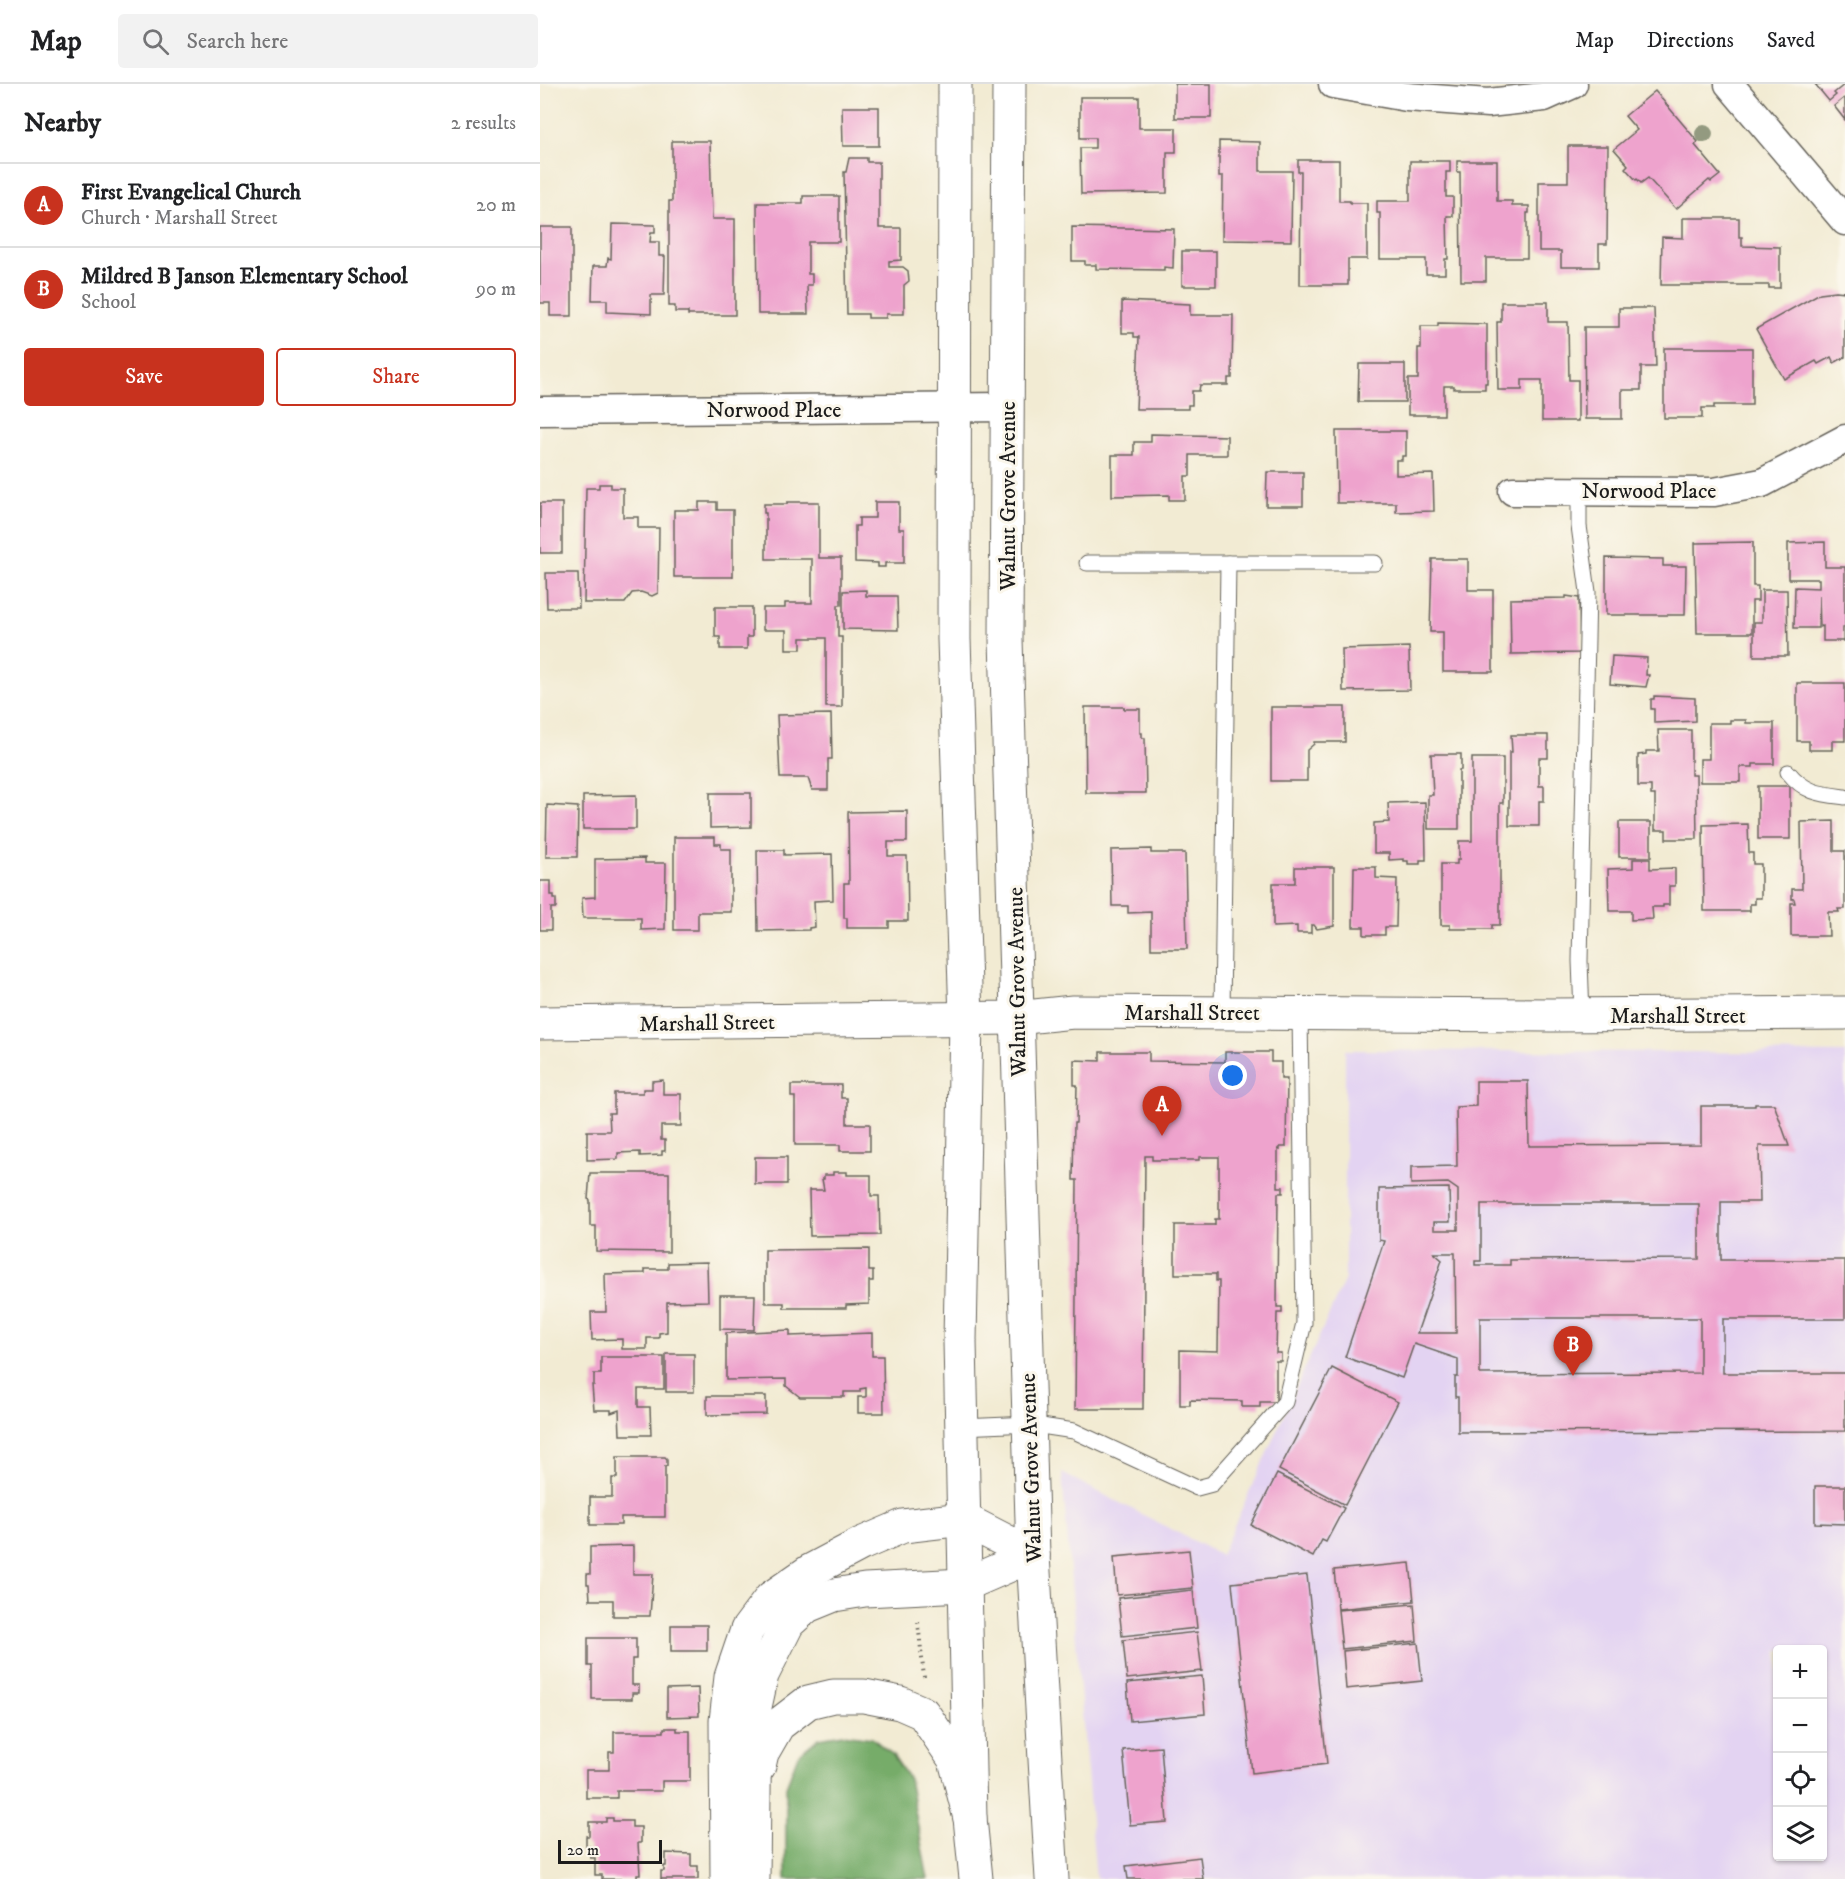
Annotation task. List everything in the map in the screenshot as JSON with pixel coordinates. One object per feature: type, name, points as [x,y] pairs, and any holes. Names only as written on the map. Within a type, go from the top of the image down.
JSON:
[{"type":"main road","points":[[955,84],[954,639],[966,1019],[960,1341],[961,1427],[970,1818],[976,1879]]},
{"type":"main road","name":"Walnut Grove Avenue","points":[[1009,84],[1006,639],[1028,1424],[1033,1555],[1052,1879]]},
{"type":"main road","name":"Marshall Street","points":[[540,1023],[1016,1018],[1073,1012],[1582,1015],[1845,1013]]},
{"type":"main road","points":[[727,1879],[726,1721],[731,1677],[747,1630],[771,1598],[810,1571],[861,1544],[903,1526],[963,1519],[1033,1555]]},
{"type":"main road","points":[[753,1879],[755,1707],[762,1675],[788,1623],[807,1606],[834,1595],[865,1590],[964,1584],[1033,1555]]},
{"type":"main road","points":[[753,1791],[762,1754],[778,1725],[808,1702],[833,1696],[864,1696],[900,1703],[923,1713],[955,1760],[970,1818]]},
{"type":"street","points":[[1333,84],[1407,97],[1488,103],[1544,97],[1573,84]]},
{"type":"street","points":[[1729,84],[1845,221]]},
{"type":"street","name":"Norwood Place","points":[[540,411],[1008,407]]},
{"type":"street","name":"Norwood Place","points":[[1513,491],[1714,492],[1761,483],[1845,439]]},
{"type":"lane","points":[[1579,491],[1579,526],[1588,592],[1580,949],[1582,1015]]},
{"type":"lane","points":[[1087,563],[1375,563]]},
{"type":"lane","points":[[1222,1012],[1228,563]]},
{"type":"lane","points":[[1788,772],[1797,784],[1820,794],[1845,797]]},
{"type":"lane","points":[[961,1427],[1028,1424],[1074,1431],[1197,1488],[1212,1484],[1285,1402],[1304,1323],[1300,1012]]},
{"type":"path","points":[[918,1614],[924,1678]]},
{"type":"shaded area","points":[[1345,1050],[1845,1053],[1845,1879],[1096,1879],[1062,1473],[1221,1555],[1345,1279]]},
{"type":"green space","points":[[843,1734],[872,1738],[893,1755],[909,1779],[928,1879],[786,1879],[786,1787],[798,1755],[819,1738]]},
{"type":"building","points":[[1175,84],[1211,84],[1211,118],[1175,118]]},
{"type":"building","points":[[1815,84],[1845,84],[1834,93],[1836,95],[1829,101]]},
{"type":"building","points":[[1655,91],[1698,142],[1695,145],[1720,175],[1711,182],[1709,180],[1676,209],[1648,178],[1641,183],[1636,180],[1625,168],[1628,165],[1614,149],[1637,130],[1625,116]]},
{"type":"building","points":[[1080,97],[1139,97],[1139,128],[1176,128],[1176,152],[1167,152],[1167,193],[1081,194],[1080,148],[1095,148],[1095,138],[1080,138]]},
{"type":"building","points":[[1845,99],[1845,120],[1834,106]]},
{"type":"building","points":[[842,107],[879,107],[879,146],[843,146]]},
{"type":"building","points":[[672,141],[710,141],[712,219],[735,219],[735,315],[688,315],[688,312],[675,312],[675,306],[669,306],[669,201],[672,201]]},
{"type":"building","points":[[1219,141],[1260,142],[1260,171],[1292,171],[1291,241],[1222,240],[1223,176],[1219,176]]},
{"type":"building","points":[[1568,146],[1608,146],[1607,244],[1599,244],[1599,267],[1561,267],[1561,251],[1539,251],[1539,182],[1568,182]]},
{"type":"building","points":[[849,158],[867,158],[867,162],[879,162],[879,228],[901,228],[901,260],[889,261],[889,267],[903,267],[908,271],[909,281],[904,285],[904,314],[886,314],[886,318],[868,318],[868,314],[847,314],[844,172],[846,172]]},
{"type":"building","points":[[1298,160],[1339,160],[1339,201],[1367,203],[1367,259],[1348,259],[1348,285],[1300,285],[1301,172],[1298,172]]},
{"type":"building","points":[[1410,161],[1450,161],[1450,172],[1446,172],[1446,197],[1453,197],[1453,216],[1447,216],[1448,259],[1445,259],[1445,274],[1426,274],[1426,259],[1380,259],[1380,213],[1377,213],[1377,201],[1410,201]]},
{"type":"building","points":[[1457,161],[1497,161],[1497,201],[1512,201],[1512,206],[1529,206],[1527,258],[1486,258],[1486,281],[1461,281],[1460,172],[1457,172]]},
{"type":"building","points":[[803,196],[839,196],[839,242],[808,242],[808,274],[812,274],[812,285],[807,285],[808,314],[758,314],[757,203],[803,203]]},
{"type":"building","points":[[1683,218],[1739,218],[1739,237],[1742,237],[1742,246],[1780,247],[1780,288],[1769,288],[1769,285],[1661,285],[1662,237],[1683,238]]},
{"type":"building","points":[[612,224],[655,225],[655,232],[651,232],[650,242],[659,242],[659,256],[665,256],[664,295],[651,295],[651,314],[607,312],[607,300],[592,300],[593,266],[607,266],[608,258],[611,259]]},
{"type":"building","points":[[540,227],[572,227],[572,316],[550,316],[550,303],[540,303]]},
{"type":"building","points":[[1072,227],[1174,229],[1173,268],[1164,267],[1164,270],[1096,269],[1096,265],[1085,265],[1085,261],[1072,261]]},
{"type":"building","points":[[1182,251],[1216,251],[1216,286],[1182,286]]},
{"type":"building","points":[[1845,292],[1845,357],[1834,363],[1831,357],[1818,364],[1816,361],[1784,379],[1756,329],[1820,293]]},
{"type":"building","points":[[1122,301],[1190,304],[1190,315],[1233,315],[1232,378],[1228,378],[1228,385],[1200,385],[1199,391],[1192,391],[1192,405],[1188,405],[1188,409],[1136,409],[1139,337],[1134,337],[1134,333],[1122,333]]},
{"type":"building","points":[[1501,302],[1548,302],[1548,322],[1568,322],[1569,380],[1578,380],[1578,421],[1542,421],[1542,380],[1522,380],[1522,390],[1498,390],[1497,322],[1501,322]]},
{"type":"building","points":[[1619,308],[1654,308],[1656,367],[1641,367],[1641,390],[1622,390],[1622,419],[1585,419],[1584,327],[1619,327]]},
{"type":"building","points":[[1438,323],[1487,324],[1487,383],[1485,383],[1485,389],[1454,389],[1454,386],[1444,386],[1444,415],[1408,415],[1408,379],[1418,379],[1421,326],[1438,326]]},
{"type":"building","points":[[1664,348],[1752,348],[1752,405],[1714,405],[1714,408],[1702,408],[1702,418],[1664,418]]},
{"type":"building","points":[[1359,364],[1405,364],[1405,402],[1358,402]]},
{"type":"building","points":[[1336,431],[1406,431],[1406,456],[1402,456],[1402,460],[1396,460],[1396,475],[1433,474],[1434,511],[1396,512],[1396,503],[1337,503]]},
{"type":"building","points":[[1151,434],[1227,436],[1227,455],[1190,455],[1190,476],[1185,476],[1185,500],[1169,500],[1169,495],[1112,496],[1112,455],[1134,455],[1134,442],[1151,442]]},
{"type":"building","points":[[1267,472],[1303,472],[1303,506],[1266,506]]},
{"type":"building","points":[[599,484],[611,484],[611,488],[623,488],[623,517],[638,517],[638,528],[659,528],[658,593],[652,596],[641,592],[632,593],[625,603],[584,603],[586,488],[599,488]]},
{"type":"building","points":[[699,502],[717,502],[717,510],[733,510],[733,577],[674,577],[674,510],[699,510]]},
{"type":"building","points":[[787,502],[819,502],[819,558],[841,558],[838,637],[842,637],[842,707],[826,707],[826,638],[801,638],[801,649],[786,649],[786,630],[763,630],[763,608],[785,608],[785,603],[812,603],[812,559],[766,559],[764,504],[787,504]]},
{"type":"building","points":[[875,502],[899,502],[899,529],[904,529],[904,563],[885,563],[885,567],[878,567],[878,563],[855,562],[855,526],[859,526],[859,518],[875,518]]},
{"type":"building","points":[[540,503],[562,503],[562,553],[540,553]]},
{"type":"building","points":[[1753,542],[1753,586],[1758,586],[1758,601],[1752,601],[1752,633],[1697,633],[1695,543]]},
{"type":"building","points":[[1825,542],[1825,567],[1845,567],[1843,641],[1823,641],[1819,596],[1818,628],[1794,628],[1795,587],[1819,588],[1819,579],[1788,579],[1788,543]]},
{"type":"building","points":[[1606,558],[1663,559],[1663,566],[1686,566],[1685,615],[1606,615]]},
{"type":"building","points":[[1432,559],[1468,559],[1468,590],[1493,590],[1493,672],[1443,672],[1443,632],[1430,632]]},
{"type":"building","points":[[546,573],[578,573],[579,608],[547,608]]},
{"type":"building","points":[[866,590],[866,596],[897,596],[898,630],[843,629],[843,591]]},
{"type":"building","points":[[1762,590],[1787,590],[1788,656],[1754,656],[1754,622],[1762,622]]},
{"type":"building","points":[[1566,596],[1579,598],[1580,653],[1511,654],[1510,599],[1566,598]]},
{"type":"building","points":[[715,607],[752,607],[752,637],[747,637],[747,649],[720,649],[720,637],[715,637]]},
{"type":"building","points":[[1409,647],[1410,690],[1343,691],[1342,649]]},
{"type":"building","points":[[1612,656],[1647,658],[1646,675],[1649,675],[1646,687],[1610,684]]},
{"type":"building","points":[[1797,683],[1845,683],[1845,741],[1832,741],[1832,750],[1809,750],[1809,741],[1797,741]]},
{"type":"building","points":[[1654,696],[1695,698],[1695,721],[1654,723],[1651,699],[1654,699]]},
{"type":"building","points":[[1085,707],[1140,709],[1140,733],[1142,733],[1142,738],[1145,738],[1146,793],[1086,793]]},
{"type":"building","points":[[1271,707],[1345,707],[1345,742],[1314,742],[1307,750],[1307,781],[1271,781]]},
{"type":"building","points":[[831,714],[832,759],[828,759],[828,790],[812,790],[808,778],[780,778],[777,715]]},
{"type":"building","points":[[1730,720],[1746,720],[1746,723],[1774,723],[1774,764],[1753,764],[1753,767],[1740,767],[1740,782],[1700,782],[1700,759],[1709,759],[1709,723],[1730,723]]},
{"type":"building","points":[[1658,730],[1691,730],[1691,775],[1696,775],[1697,839],[1666,839],[1666,830],[1655,830],[1655,795],[1651,795],[1651,786],[1638,786],[1638,755],[1646,754],[1646,751],[1659,751]]},
{"type":"building","points":[[1511,735],[1548,735],[1548,758],[1539,758],[1539,786],[1544,786],[1544,801],[1539,801],[1539,826],[1509,826]]},
{"type":"building","points":[[1431,754],[1461,754],[1459,829],[1428,829],[1428,795],[1433,795]]},
{"type":"building","points":[[1472,758],[1503,758],[1503,803],[1500,803],[1500,925],[1492,925],[1492,929],[1450,929],[1450,925],[1441,925],[1441,864],[1457,864],[1459,841],[1472,841]]},
{"type":"building","points":[[1758,786],[1790,786],[1790,839],[1758,839]]},
{"type":"building","points":[[710,793],[751,793],[751,827],[710,828]]},
{"type":"building","points":[[636,795],[636,829],[583,829],[583,796]]},
{"type":"building","points":[[1425,802],[1426,860],[1420,860],[1420,864],[1408,864],[1408,861],[1404,859],[1389,860],[1389,853],[1374,853],[1374,823],[1389,822],[1388,803]]},
{"type":"building","points":[[547,805],[578,807],[577,857],[546,857]]},
{"type":"building","points":[[907,811],[907,842],[888,842],[888,856],[907,856],[908,921],[889,921],[889,928],[847,928],[847,918],[844,918],[844,883],[849,883],[848,812]]},
{"type":"building","points":[[1834,821],[1834,851],[1845,851],[1845,909],[1838,909],[1839,912],[1828,912],[1829,936],[1791,936],[1791,903],[1795,903],[1792,899],[1792,889],[1802,889],[1801,822]]},
{"type":"building","points":[[1619,822],[1651,822],[1651,857],[1619,857]]},
{"type":"building","points":[[1748,824],[1749,853],[1753,853],[1753,864],[1761,864],[1761,898],[1755,898],[1755,904],[1750,904],[1750,911],[1704,911],[1703,825]]},
{"type":"building","points":[[674,837],[715,837],[715,844],[721,844],[721,849],[731,849],[731,912],[698,912],[698,930],[674,930]]},
{"type":"building","points":[[1151,849],[1151,853],[1185,853],[1187,949],[1151,949],[1151,912],[1128,913],[1128,906],[1112,906],[1111,850]]},
{"type":"building","points":[[757,850],[784,850],[784,855],[832,854],[833,900],[814,901],[815,927],[809,930],[758,931]]},
{"type":"building","points":[[645,858],[645,863],[666,863],[665,929],[641,930],[641,918],[583,918],[582,898],[595,897],[595,859]]},
{"type":"building","points":[[1633,859],[1650,859],[1650,869],[1675,868],[1675,886],[1669,886],[1669,905],[1652,907],[1653,919],[1631,920],[1631,911],[1609,911],[1608,869],[1633,868]]},
{"type":"building","points":[[1295,867],[1334,867],[1334,926],[1317,929],[1311,925],[1311,933],[1297,933],[1297,926],[1273,927],[1273,883],[1295,883]]},
{"type":"building","points":[[1354,867],[1376,867],[1376,878],[1397,879],[1396,927],[1385,927],[1385,935],[1364,935],[1364,927],[1353,927]]},
{"type":"building","points":[[540,881],[551,881],[551,895],[554,895],[556,899],[556,908],[551,908],[551,930],[540,930]]},
{"type":"building","points":[[1100,1052],[1149,1052],[1149,1061],[1225,1062],[1225,1052],[1271,1052],[1271,1062],[1281,1062],[1281,1079],[1287,1079],[1286,1147],[1278,1149],[1278,1187],[1283,1187],[1283,1193],[1278,1193],[1277,1307],[1282,1307],[1282,1313],[1277,1313],[1276,1353],[1281,1353],[1281,1361],[1276,1361],[1276,1402],[1260,1402],[1260,1407],[1242,1407],[1242,1401],[1190,1400],[1190,1405],[1180,1405],[1180,1350],[1218,1351],[1219,1281],[1216,1281],[1216,1274],[1175,1274],[1175,1225],[1215,1225],[1215,1219],[1219,1219],[1219,1157],[1199,1157],[1199,1160],[1152,1160],[1152,1156],[1145,1156],[1143,1409],[1075,1409],[1077,1180],[1073,1180],[1077,1085],[1074,1085],[1074,1060],[1100,1061]]},
{"type":"building","points":[[663,1080],[663,1094],[681,1094],[681,1126],[661,1126],[661,1140],[665,1140],[665,1151],[662,1151],[662,1155],[640,1156],[640,1152],[618,1153],[618,1159],[587,1160],[587,1131],[610,1131],[609,1113],[614,1113],[614,1093],[643,1093],[643,1089],[652,1089],[652,1081]]},
{"type":"building","points":[[1476,1081],[1528,1081],[1529,1146],[1701,1145],[1701,1106],[1774,1104],[1789,1146],[1759,1146],[1760,1202],[1721,1202],[1721,1260],[1845,1260],[1845,1319],[1723,1319],[1723,1373],[1845,1373],[1845,1431],[1458,1432],[1458,1397],[1455,1397],[1455,1377],[1458,1377],[1458,1359],[1414,1344],[1402,1378],[1345,1357],[1384,1241],[1379,1240],[1379,1189],[1449,1188],[1450,1222],[1434,1222],[1434,1230],[1458,1230],[1458,1190],[1448,1183],[1411,1184],[1411,1167],[1457,1166],[1456,1107],[1476,1106]],"holes":[[[1481,1204],[1699,1204],[1699,1259],[1510,1260],[1510,1265],[1475,1265],[1475,1261],[1481,1261]],[[1434,1253],[1455,1253],[1456,1333],[1417,1333],[1442,1260]],[[1480,1318],[1700,1318],[1700,1373],[1480,1374]]]},
{"type":"building","points":[[791,1085],[841,1085],[841,1098],[847,1098],[847,1124],[870,1124],[870,1151],[840,1151],[840,1145],[795,1145],[795,1097],[791,1097]]},
{"type":"building","points":[[755,1157],[787,1157],[787,1184],[755,1184]]},
{"type":"building","points":[[833,1172],[847,1172],[847,1175],[871,1175],[871,1196],[879,1196],[880,1235],[810,1236],[809,1190],[824,1190],[822,1179],[824,1175],[833,1175]]},
{"type":"building","points":[[590,1173],[669,1173],[669,1252],[596,1251],[596,1226],[590,1226],[590,1200],[588,1199]]},
{"type":"building","points":[[869,1249],[869,1271],[873,1271],[873,1281],[869,1281],[869,1304],[846,1305],[846,1308],[784,1308],[784,1303],[765,1303],[765,1250]]},
{"type":"building","points":[[707,1262],[708,1301],[667,1302],[667,1332],[659,1333],[659,1338],[647,1338],[647,1349],[622,1349],[622,1339],[592,1340],[591,1312],[606,1312],[605,1274],[645,1273],[645,1269],[668,1269],[668,1263]]},
{"type":"building","points":[[720,1295],[755,1295],[754,1330],[720,1329]]},
{"type":"building","points":[[790,1330],[790,1336],[872,1333],[872,1356],[883,1356],[884,1413],[858,1413],[858,1397],[866,1397],[866,1388],[860,1389],[860,1392],[844,1392],[844,1397],[800,1397],[786,1386],[786,1379],[726,1380],[726,1333]]},
{"type":"building","points":[[666,1354],[694,1354],[694,1392],[666,1392]]},
{"type":"building","points":[[601,1357],[664,1357],[664,1389],[638,1389],[638,1407],[650,1407],[651,1435],[620,1435],[619,1410],[611,1413],[611,1410],[594,1410],[592,1385],[594,1385],[594,1374],[601,1374]]},
{"type":"building","points":[[1332,1368],[1398,1402],[1345,1505],[1279,1470]]},
{"type":"building","points":[[707,1396],[766,1396],[766,1414],[707,1415]]},
{"type":"building","points":[[617,1457],[665,1457],[667,1459],[665,1517],[621,1517],[621,1525],[590,1525],[590,1497],[612,1497],[612,1478],[617,1478]]},
{"type":"building","points":[[1277,1474],[1344,1508],[1326,1542],[1322,1540],[1313,1557],[1251,1525]]},
{"type":"building","points":[[1815,1486],[1845,1486],[1845,1524],[1815,1523]]},
{"type":"building","points":[[633,1546],[633,1574],[653,1574],[650,1616],[613,1616],[613,1600],[590,1600],[587,1574],[590,1574],[590,1547]]},
{"type":"building","points":[[1189,1550],[1193,1588],[1117,1595],[1114,1557]]},
{"type":"building","points":[[1410,1563],[1414,1601],[1338,1609],[1334,1570]]},
{"type":"building","points":[[1307,1575],[1327,1764],[1252,1773],[1232,1583]]},
{"type":"building","points":[[1193,1590],[1197,1628],[1122,1636],[1118,1598]]},
{"type":"building","points":[[1414,1604],[1417,1641],[1342,1649],[1338,1610]]},
{"type":"building","points":[[671,1625],[707,1625],[707,1651],[671,1651]]},
{"type":"building","points":[[1197,1632],[1202,1671],[1127,1679],[1123,1640]]},
{"type":"building","points":[[588,1638],[636,1638],[636,1659],[632,1659],[632,1685],[639,1685],[639,1693],[632,1693],[632,1699],[592,1699],[592,1666],[588,1666]]},
{"type":"building","points":[[1418,1643],[1422,1681],[1346,1689],[1343,1651]]},
{"type":"building","points":[[1202,1676],[1205,1714],[1130,1721],[1127,1683]]},
{"type":"building","points":[[698,1688],[699,1716],[667,1717],[667,1689]]},
{"type":"building","points":[[664,1728],[690,1731],[690,1781],[662,1781],[662,1791],[617,1791],[617,1798],[586,1798],[586,1770],[609,1770],[609,1752],[614,1752],[614,1732],[664,1732]]},
{"type":"building","points":[[1161,1747],[1167,1822],[1130,1825],[1123,1750]]},
{"type":"building","points":[[606,1818],[613,1818],[613,1821],[632,1821],[632,1827],[641,1827],[641,1843],[638,1843],[640,1874],[637,1874],[637,1879],[602,1879],[602,1875],[595,1875],[595,1858],[590,1858],[586,1836],[589,1836],[589,1822],[606,1822]]},
{"type":"building","points":[[666,1853],[691,1854],[691,1866],[698,1866],[698,1879],[661,1879],[661,1871],[664,1871],[664,1866],[666,1866]]},
{"type":"building","points":[[1200,1857],[1203,1879],[1128,1879],[1126,1866]]},
{"type":"place","name":"First Evangelical Church","points":[[1162,1136]]},
{"type":"place","name":"Mildred B Janson Elementary School","points":[[1573,1376]]}]
